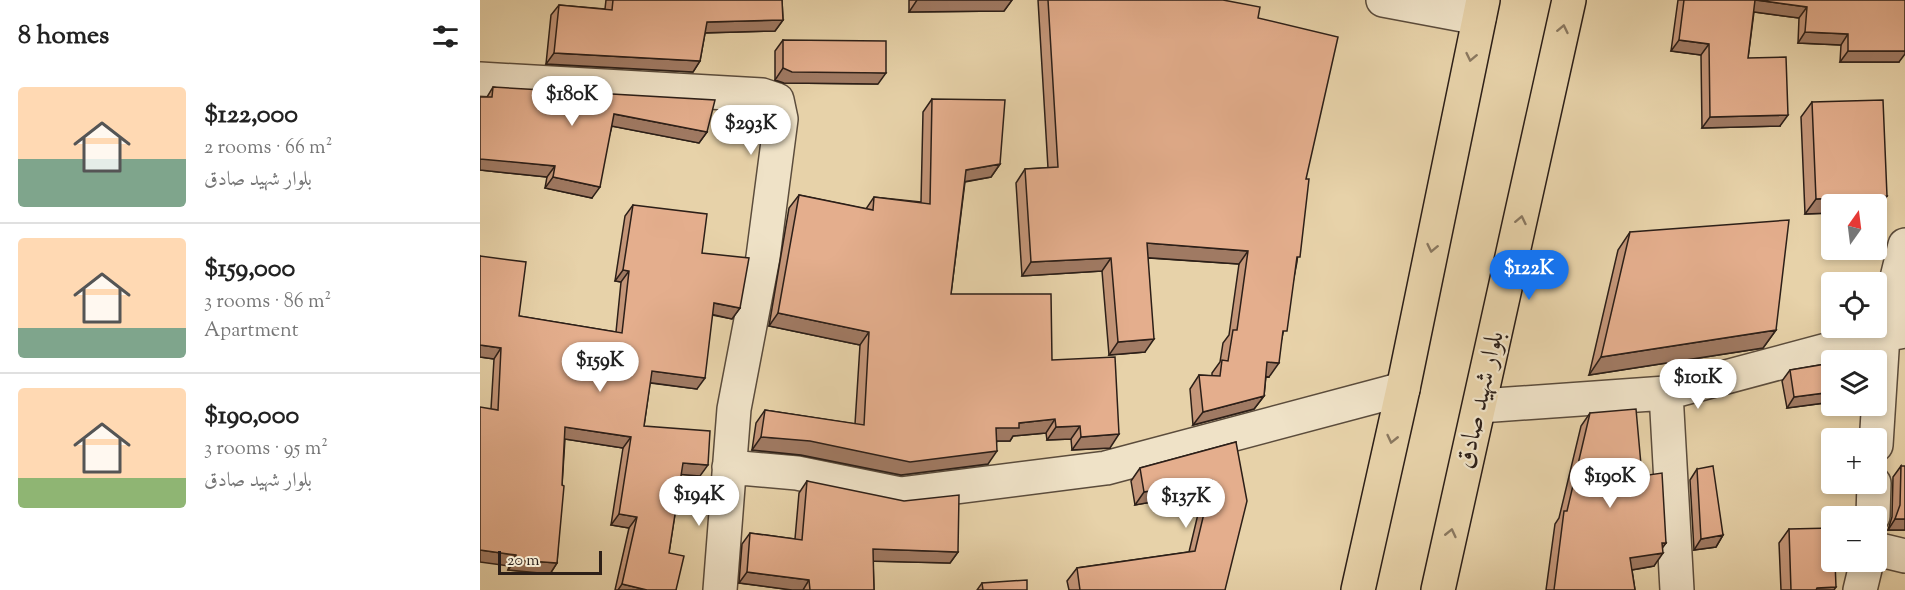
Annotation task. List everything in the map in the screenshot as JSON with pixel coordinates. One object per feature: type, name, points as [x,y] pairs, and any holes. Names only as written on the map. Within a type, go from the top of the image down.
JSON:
[{"type":"main road","name":"بلوار شهید صادق","points":[[1438,590],[1569,0]]},
{"type":"main road","points":[[1358,590],[1403,389],[1481,9]]},
{"type":"street","points":[[1383,0],[1481,9]]},
{"type":"street","points":[[480,79],[762,95],[777,99],[781,119],[771,200],[763,257],[734,409],[720,590]]},
{"type":"street","points":[[1879,428],[1905,245]]},
{"type":"street","points":[[1480,406],[1665,393],[1894,333]]},
{"type":"street","points":[[729,467],[797,474],[900,494],[1106,468],[1403,389]]},
{"type":"street","points":[[1665,393],[1677,590]]},
{"type":"street","points":[[1887,552],[1905,556]]},
{"type":"street","points":[[1860,590],[1865,572]]},
{"type":"building","points":[[613,0],[782,0],[783,20],[707,22],[700,61],[554,53],[559,5],[612,10]]},
{"type":"building","points":[[1048,0],[1223,0],[1260,7],[1258,18],[1338,37],[1306,179],[1309,179],[1300,257],[1297,257],[1287,331],[1283,331],[1279,363],[1267,362],[1264,396],[1203,412],[1199,375],[1220,376],[1222,360],[1228,361],[1233,330],[1237,330],[1248,251],[1147,243],[1154,339],[1118,342],[1111,258],[1031,262],[1025,169],[1058,167]]},
{"type":"building","points":[[1684,0],[1755,0],[1748,58],[1786,57],[1788,115],[1710,117],[1709,44],[1679,40]]},
{"type":"building","points":[[1757,0],[1905,0],[1905,51],[1848,51],[1848,34],[1805,32],[1807,7]]},
{"type":"building","points":[[783,40],[886,41],[886,73],[792,72],[783,68]]},
{"type":"building","points":[[493,87],[715,100],[707,132],[614,114],[600,187],[553,177],[555,166],[480,159],[480,97],[492,97]]},
{"type":"building","points":[[932,99],[1005,100],[1000,164],[966,170],[951,294],[1051,294],[1052,360],[1115,357],[1119,434],[1081,437],[1080,426],[1056,427],[1055,419],[1019,423],[1019,428],[996,428],[997,451],[910,462],[810,441],[761,437],[765,410],[864,425],[869,332],[778,313],[799,195],[873,210],[874,197],[930,204]]},
{"type":"building","points":[[1883,100],[1887,194],[1821,194],[1821,199],[1816,199],[1812,102]]},
{"type":"building","points":[[633,205],[707,214],[702,253],[749,258],[740,308],[714,303],[705,378],[652,371],[644,426],[710,431],[708,465],[683,463],[669,553],[684,556],[676,590],[647,590],[622,584],[637,517],[619,514],[631,437],[565,427],[562,485],[564,486],[557,563],[516,560],[516,555],[480,550],[480,407],[498,410],[501,348],[480,345],[480,256],[526,262],[519,316],[622,333],[629,271],[623,270]]},
{"type":"building","points":[[1789,220],[1776,330],[1601,357],[1630,232]]},
{"type":"building","points":[[1821,365],[1821,393],[1794,397],[1790,370]]},
{"type":"building","points":[[1636,409],[1642,476],[1662,473],[1666,543],[1662,543],[1663,553],[1630,558],[1635,590],[1554,590],[1564,511],[1567,511],[1590,413]]},
{"type":"building","points":[[1236,442],[1247,501],[1225,590],[1080,590],[1077,568],[1195,551],[1212,480],[1144,492],[1140,468]]},
{"type":"building","points":[[1713,466],[1723,535],[1701,539],[1697,469]]},
{"type":"building","points":[[1901,466],[1905,466],[1905,519],[1895,519],[1900,505]]},
{"type":"building","points":[[807,481],[904,501],[959,495],[958,552],[873,549],[874,590],[810,590],[809,580],[747,572],[750,533],[802,540]]},
{"type":"building","points":[[1821,528],[1821,572],[1835,572],[1836,587],[1791,590],[1789,529]]},
{"type":"building","points":[[1027,580],[1027,590],[983,590],[982,583]]}]
